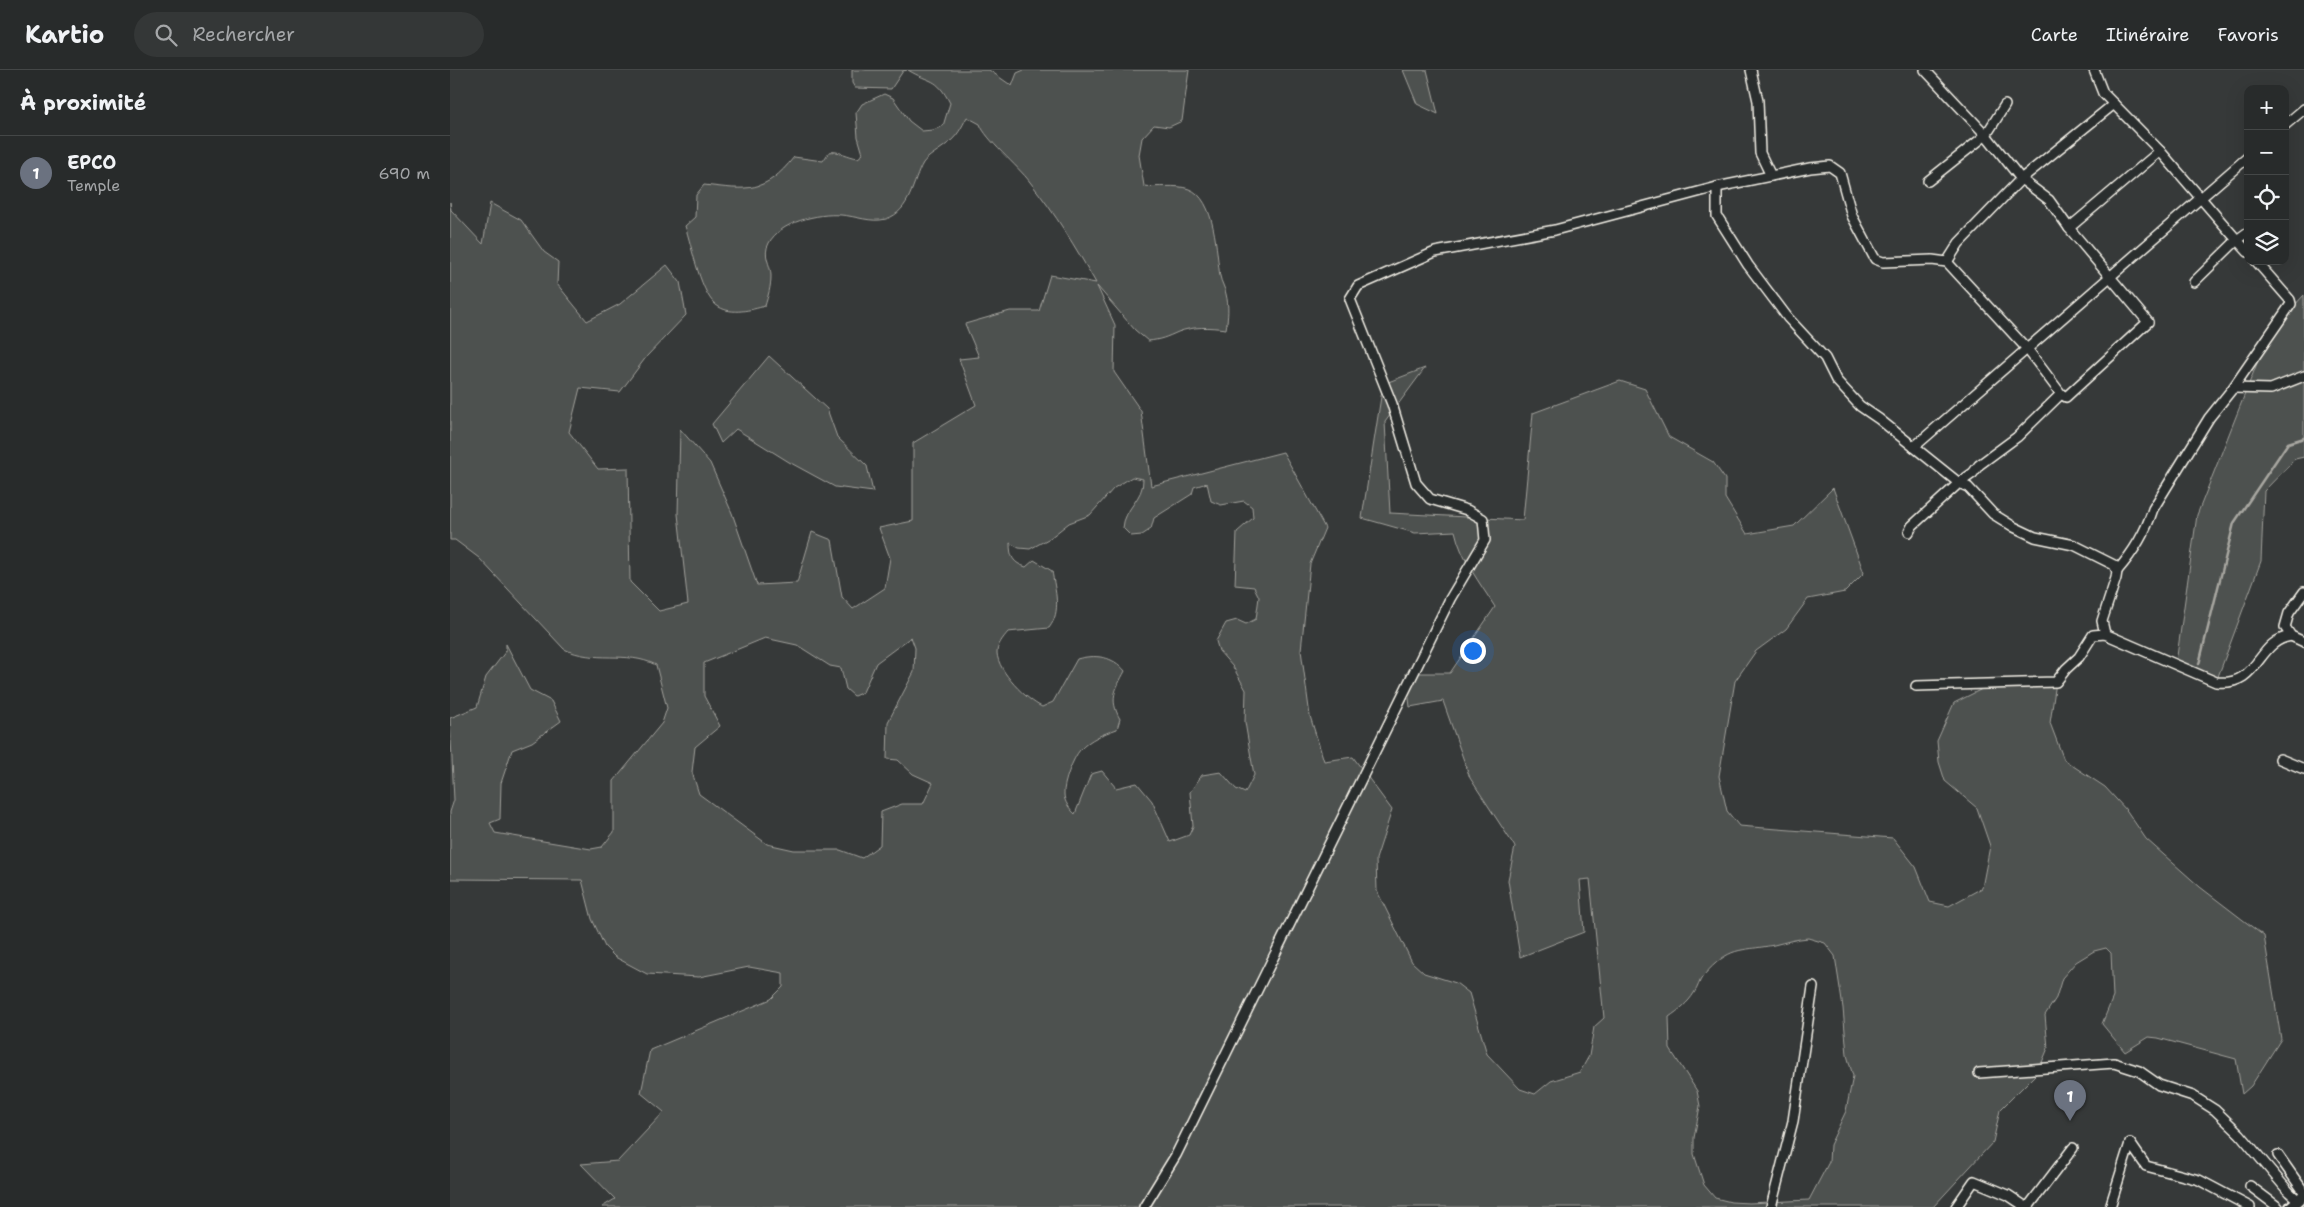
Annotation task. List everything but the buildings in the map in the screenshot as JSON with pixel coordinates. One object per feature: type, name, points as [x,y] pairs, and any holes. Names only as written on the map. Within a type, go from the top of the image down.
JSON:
[{"type":"street","points":[[1751,70],[1758,102],[1760,153],[1771,176]]},
{"type":"street","points":[[1144,1207],[1176,1155],[1450,599],[1485,540],[1483,519],[1467,510],[1430,499],[1416,483],[1392,404],[1350,299],[1358,286],[1435,252],[1554,230],[1717,187],[1830,166],[1840,173],[1852,216],[1868,250],[1875,259],[1883,262],[1932,260],[1947,262],[2028,350],[2061,394],[2066,397],[2148,322],[2068,228],[2050,200],[2021,179],[1986,135],[1924,70]]},
{"type":"street","points":[[2094,70],[2103,93],[2160,151],[2244,248]]},
{"type":"street","points":[[1947,262],[1959,243],[2021,179],[2114,104]]},
{"type":"street","points":[[1928,181],[1986,135],[2005,106]]},
{"type":"street","points":[[2289,122],[2304,109]]},
{"type":"street","points":[[2068,228],[2160,151]]},
{"type":"street","points":[[1914,447],[2111,278],[2244,160]]},
{"type":"street","points":[[1717,187],[1718,216],[1748,265],[1788,318],[1825,358],[1836,380],[1860,406],[1880,419],[1959,483],[1968,487],[1993,514],[2014,527],[2036,537],[2074,545],[2114,565],[2117,571]]},
{"type":"street","points":[[2194,282],[2244,235]]},
{"type":"street","points":[[2105,634],[2102,621],[2117,571],[2135,547],[2150,521],[2153,509],[2192,442],[2233,388],[2291,304],[2290,300],[2259,265]]},
{"type":"street","points":[[2233,388],[2271,389],[2304,376]]},
{"type":"street","points":[[1909,532],[1912,526],[1959,483],[1973,473],[1979,465],[2017,437],[2061,394]]},
{"type":"street","points":[[2304,592],[2285,621],[2286,632],[2304,642]]},
{"type":"street","points":[[1916,686],[2056,682],[2079,657],[2093,635],[2105,634],[2216,682],[2227,684],[2240,680],[2272,644],[2280,638],[2291,636]]},
{"type":"street","points":[[2280,759],[2304,769]]},
{"type":"street","points":[[1771,1207],[1793,1121],[1813,987]]},
{"type":"street","points":[[1979,1073],[2114,1063],[2139,1071],[2159,1085],[2194,1096],[2215,1110],[2240,1134],[2283,1186],[2299,1198]]},
{"type":"street","points":[[2110,1207],[2130,1143],[2146,1166],[2199,1180],[2250,1207]]},
{"type":"street","points":[[1956,1207],[1974,1181],[2008,1195],[2027,1207],[2074,1148]]},
{"type":"street","points":[[2278,1155],[2299,1198]]},
{"type":"street","points":[[2250,1186],[2278,1207]]},
{"type":"shaded area","points":[[852,70],[907,70],[903,71],[891,89],[855,88],[852,83]]},
{"type":"shaded area","points":[[908,70],[989,70],[1012,86],[1017,73],[1024,70],[1189,70],[1182,121],[1169,127],[1154,125],[1142,138],[1139,155],[1144,186],[1189,189],[1198,195],[1205,204],[1210,215],[1216,241],[1220,276],[1227,298],[1226,329],[1196,328],[1148,341],[1135,330],[1097,286],[1115,325],[1114,372],[1141,411],[1151,486],[1283,452],[1325,528],[1310,564],[1301,650],[1310,716],[1324,761],[1353,757],[1392,810],[1376,859],[1377,891],[1412,962],[1424,973],[1456,983],[1469,993],[1487,1054],[1520,1089],[1535,1094],[1551,1081],[1580,1072],[1589,1056],[1594,1027],[1604,1018],[1590,879],[1580,880],[1584,932],[1520,957],[1508,880],[1515,847],[1470,778],[1443,701],[1410,707],[1406,673],[1450,673],[1495,607],[1466,561],[1455,531],[1415,533],[1362,518],[1383,384],[1425,368],[1385,422],[1390,513],[1523,520],[1533,413],[1620,381],[1645,389],[1669,437],[1713,462],[1725,479],[1725,498],[1747,534],[1794,526],[1833,488],[1864,573],[1845,592],[1808,599],[1786,629],[1756,651],[1735,681],[1719,776],[1727,811],[1739,826],[1893,838],[1916,867],[1930,902],[1949,906],[1982,888],[1990,846],[1977,808],[1945,781],[1939,762],[1937,741],[1954,703],[1990,685],[2056,682],[2050,723],[2064,760],[2105,787],[2127,811],[2146,839],[2200,887],[2264,936],[2281,1039],[2251,1086],[2242,1094],[2236,1059],[2149,1037],[2125,1052],[2102,1024],[2113,997],[2111,953],[2106,948],[2094,951],[2076,962],[2062,978],[2056,998],[2045,1015],[2048,1048],[2038,1072],[2000,1110],[1993,1142],[1933,1207],[602,1207],[615,1199],[581,1164],[618,1161],[664,1112],[641,1093],[650,1050],[771,999],[783,987],[783,973],[749,967],[699,977],[647,974],[615,957],[605,947],[592,919],[582,880],[450,879],[450,812],[454,800],[450,718],[477,707],[486,677],[506,651],[506,644],[530,690],[551,701],[561,721],[532,742],[512,750],[501,783],[500,819],[490,823],[495,833],[591,849],[602,847],[614,832],[614,781],[662,723],[667,708],[656,665],[633,658],[587,656],[564,649],[479,558],[455,540],[450,540],[450,202],[451,210],[483,244],[490,203],[521,220],[544,252],[558,262],[557,284],[587,321],[620,304],[667,265],[680,282],[686,315],[647,356],[620,392],[580,388],[569,432],[598,469],[628,468],[630,582],[659,611],[688,604],[678,514],[680,429],[710,463],[732,513],[757,585],[797,583],[812,532],[832,540],[842,597],[853,609],[885,588],[890,558],[879,528],[913,521],[913,443],[976,405],[959,359],[979,357],[965,324],[1010,311],[1039,311],[1050,275],[1096,283],[1065,231],[1039,194],[1025,176],[988,137],[980,124],[967,117],[954,138],[923,163],[906,203],[894,215],[880,220],[841,215],[811,217],[791,224],[774,236],[766,252],[771,276],[765,306],[748,310],[730,311],[719,307],[713,302],[702,283],[685,226],[695,217],[696,195],[704,185],[732,188],[754,187],[774,178],[794,157],[823,161],[829,152],[832,152],[858,158],[863,154],[858,137],[856,113],[862,104],[884,94],[893,98],[909,121],[922,131],[933,130],[943,126],[950,103],[937,84]],"holes":[[[1132,477],[1143,479],[1140,492],[1124,521],[1123,528],[1131,536],[1142,535],[1151,529],[1154,518],[1192,494],[1194,487],[1207,483],[1211,501],[1221,505],[1244,501],[1252,507],[1253,518],[1237,532],[1235,585],[1254,587],[1259,597],[1256,619],[1246,624],[1237,620],[1226,623],[1216,641],[1219,651],[1233,667],[1246,690],[1245,722],[1254,775],[1245,793],[1236,789],[1221,772],[1202,775],[1190,792],[1193,826],[1189,835],[1170,842],[1152,801],[1137,783],[1116,788],[1102,771],[1091,774],[1075,814],[1065,800],[1064,790],[1069,771],[1080,750],[1092,740],[1117,729],[1120,719],[1114,700],[1118,684],[1125,671],[1109,659],[1097,657],[1077,659],[1053,702],[1042,707],[1021,692],[1008,677],[1002,668],[997,653],[999,644],[1008,632],[1049,628],[1056,608],[1056,593],[1052,571],[1034,560],[1026,567],[1018,564],[1013,559],[1010,543],[1019,548],[1030,549],[1050,538],[1069,523],[1090,515],[1114,488]],[[911,637],[915,648],[914,672],[888,722],[887,759],[898,760],[913,774],[933,783],[923,804],[902,804],[881,812],[880,845],[862,858],[840,850],[794,850],[767,844],[699,794],[692,772],[695,747],[720,726],[704,696],[704,663],[765,638],[797,645],[830,666],[841,668],[846,689],[854,696],[863,692],[876,663]],[[1808,938],[1825,943],[1835,956],[1843,1008],[1847,1055],[1853,1076],[1846,1111],[1830,1145],[1829,1162],[1809,1200],[1749,1203],[1731,1202],[1715,1198],[1704,1185],[1694,1154],[1694,1138],[1700,1106],[1697,1091],[1670,1049],[1669,1017],[1689,1000],[1703,976],[1728,954]]]},
{"type":"shaded area","points":[[1403,70],[1427,70],[1438,114],[1417,104]]},
{"type":"shaded area","points":[[2304,295],[2304,457],[2295,459],[2264,491],[2261,561],[2216,682],[2179,667],[2177,656],[2197,515],[2269,333]]},
{"type":"shaded area","points":[[769,356],[827,409],[837,437],[867,466],[873,492],[835,487],[789,462],[736,429],[721,443],[712,424]]},
{"type":"waterway","points":[[2199,664],[2234,523],[2288,443],[2304,438]]},
{"type":"place","name":"EPCO","points":[[2070,1121]]}]
